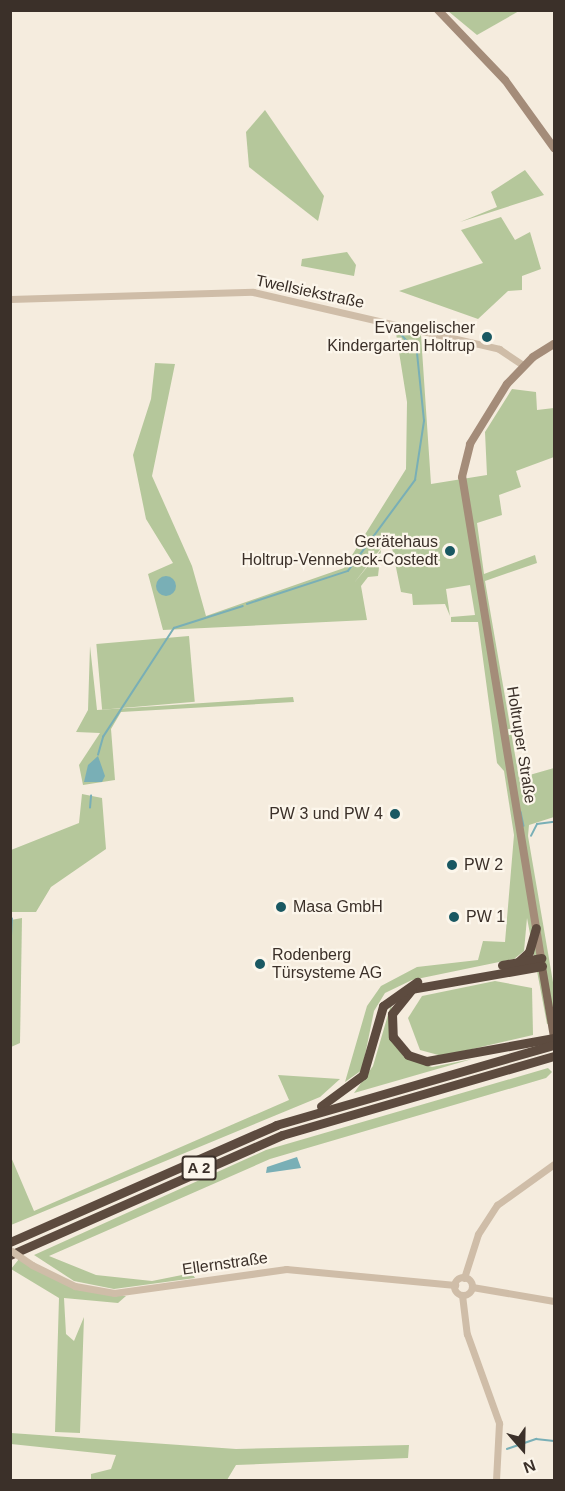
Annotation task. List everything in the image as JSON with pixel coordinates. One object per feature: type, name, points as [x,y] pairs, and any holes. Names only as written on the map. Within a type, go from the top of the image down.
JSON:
[{"type":"highway","points":[[517,962],[529,952],[536,928]]},
{"type":"highway","points":[[297,1118],[342,1096],[363,1075],[377,1021],[393,993],[417,982],[517,962],[542,962]]},
{"type":"highway","points":[[542,962],[412,990],[392,1014],[393,1036],[408,1055],[427,1061],[555,1038]]},
{"type":"highway","name":"A 2","points":[[10,1242],[208,1152],[297,1118],[555,1045]]},
{"type":"highway","name":"A 2","points":[[10,1252],[244,1149],[555,1056]]},
{"type":"highway","points":[[501,1071],[555,1062]]},
{"type":"main road","points":[[438,10],[527,107],[555,148]]},
{"type":"main road","name":"Holtruper Straße","points":[[542,962],[462,477],[470,444],[524,365],[555,344]]},
{"type":"main road","points":[[542,962],[555,1038]]},
{"type":"street","name":"Twellsiekstraße","points":[[10,299],[253,292],[499,349],[524,365]]},
{"type":"street","points":[[496,1480],[499,1423],[467,1334],[462,1295],[455,1285],[464,1278],[471,1249],[488,1216],[514,1189],[555,1164]]},
{"type":"street","points":[[540,1173],[555,1169]]},
{"type":"street","name":"Ellernstraße","points":[[10,1252],[75,1286],[114,1293],[286,1269],[455,1285]]},
{"type":"street","points":[[464,1278],[472,1287],[555,1301]]},
{"type":"street","points":[[462,1295],[472,1287]]},
{"type":"green space","points":[[448,11],[519,11],[477,35]]},
{"type":"green space","points":[[265,110],[324,196],[318,221],[249,167],[246,132]]},
{"type":"green space","points":[[525,170],[544,195],[460,222],[497,207],[491,192]]},
{"type":"green space","points":[[501,217],[515,240],[530,232],[541,269],[522,276],[522,290],[508,291],[478,319],[399,291],[483,263],[461,230]]},
{"type":"green space","points":[[347,252],[356,265],[354,276],[301,266],[302,259]]},
{"type":"green space","points":[[395,327],[421,335],[431,484],[487,475],[485,432],[512,389],[536,392],[537,410],[554,408],[554,457],[516,471],[521,487],[499,495],[502,515],[477,523],[484,574],[535,555],[537,563],[485,581],[519,778],[554,768],[554,817],[529,825],[528,836],[554,988],[554,1023],[547,1024],[527,918],[524,951],[514,959],[412,980],[385,993],[374,1011],[362,1070],[345,1082],[367,1006],[381,986],[417,967],[478,960],[483,941],[505,942],[514,835],[504,771],[497,763],[478,622],[451,622],[451,617],[475,615],[470,585],[446,589],[450,616],[445,604],[413,605],[412,594],[401,592],[392,548],[427,545],[382,547],[354,583],[381,550],[378,576],[368,577],[361,586],[367,620],[163,630],[148,574],[173,563],[146,519],[133,455],[151,399],[155,363],[175,364],[152,476],[192,566],[206,616],[344,568],[406,469],[407,402]]},
{"type":"green space","points":[[189,636],[195,702],[102,710],[96,644]]},
{"type":"green space","points":[[90,646],[97,710],[293,697],[294,702],[121,712],[111,729],[115,780],[83,785],[79,765],[100,733],[76,732],[88,710]]},
{"type":"green space","points":[[82,794],[102,798],[106,849],[51,887],[36,912],[11,912],[11,850],[79,823]]},
{"type":"green space","points":[[22,918],[20,1043],[11,1047],[11,920]]},
{"type":"green space","points":[[495,981],[532,988],[533,1035],[442,1056],[420,1050],[408,1018],[422,996]]},
{"type":"green space","points":[[392,1001],[389,1034],[404,1057],[432,1067],[472,1059],[354,1093],[373,1066]]},
{"type":"green space","points":[[548,1068],[552,1072],[546,1078],[270,1159],[49,1256],[96,1275],[152,1281],[192,1273],[195,1278],[114,1289],[74,1281],[34,1255],[266,1150]]},
{"type":"green space","points":[[278,1075],[340,1079],[320,1097],[11,1225],[11,1157],[34,1211],[289,1100]]},
{"type":"green space","points":[[19,1259],[78,1290],[126,1296],[118,1303],[64,1298],[66,1334],[74,1341],[84,1317],[80,1433],[55,1432],[59,1298],[11,1269]]},
{"type":"green space","points":[[11,1433],[236,1449],[409,1445],[408,1458],[236,1465],[227,1480],[91,1480],[91,1474],[111,1469],[116,1455],[11,1444]]},
{"type":"water","points":[[166,576],[173,579],[176,586],[173,593],[166,596],[159,593],[156,586],[159,579]]},
{"type":"water","points":[[98,756],[105,776],[102,782],[84,782],[88,765]]},
{"type":"water","points":[[297,1157],[301,1168],[266,1173],[267,1167]]},
{"type":"waterway","points":[[247,604],[348,571],[415,480],[424,421],[417,353],[399,332]]},
{"type":"waterway","points":[[98,755],[103,737],[174,628],[243,606]]},
{"type":"waterway","points":[[90,808],[91,796]]},
{"type":"waterway","points":[[521,812],[524,826]]},
{"type":"waterway","points":[[531,836],[537,824],[554,822]]},
{"type":"waterway","points":[[10,955],[12,919]]},
{"type":"waterway","points":[[507,1449],[536,1439],[554,1441]]},
{"type":"place","name":"Evangelischer Kindergarten Holtrup","points":[[487,337]]},
{"type":"place","name":"Gerätehaus Holtrup-Vennebeck-Costedt","points":[[450,551]]},
{"type":"place","name":"PW 3 und PW 4","points":[[395,814]]},
{"type":"place","name":"PW 2","points":[[452,865]]},
{"type":"place","name":"Masa GmbH","points":[[281,907]]},
{"type":"place","name":"PW 1","points":[[454,917]]},
{"type":"place","name":"Rodenberg Türsysteme AG","points":[[260,964]]}]
